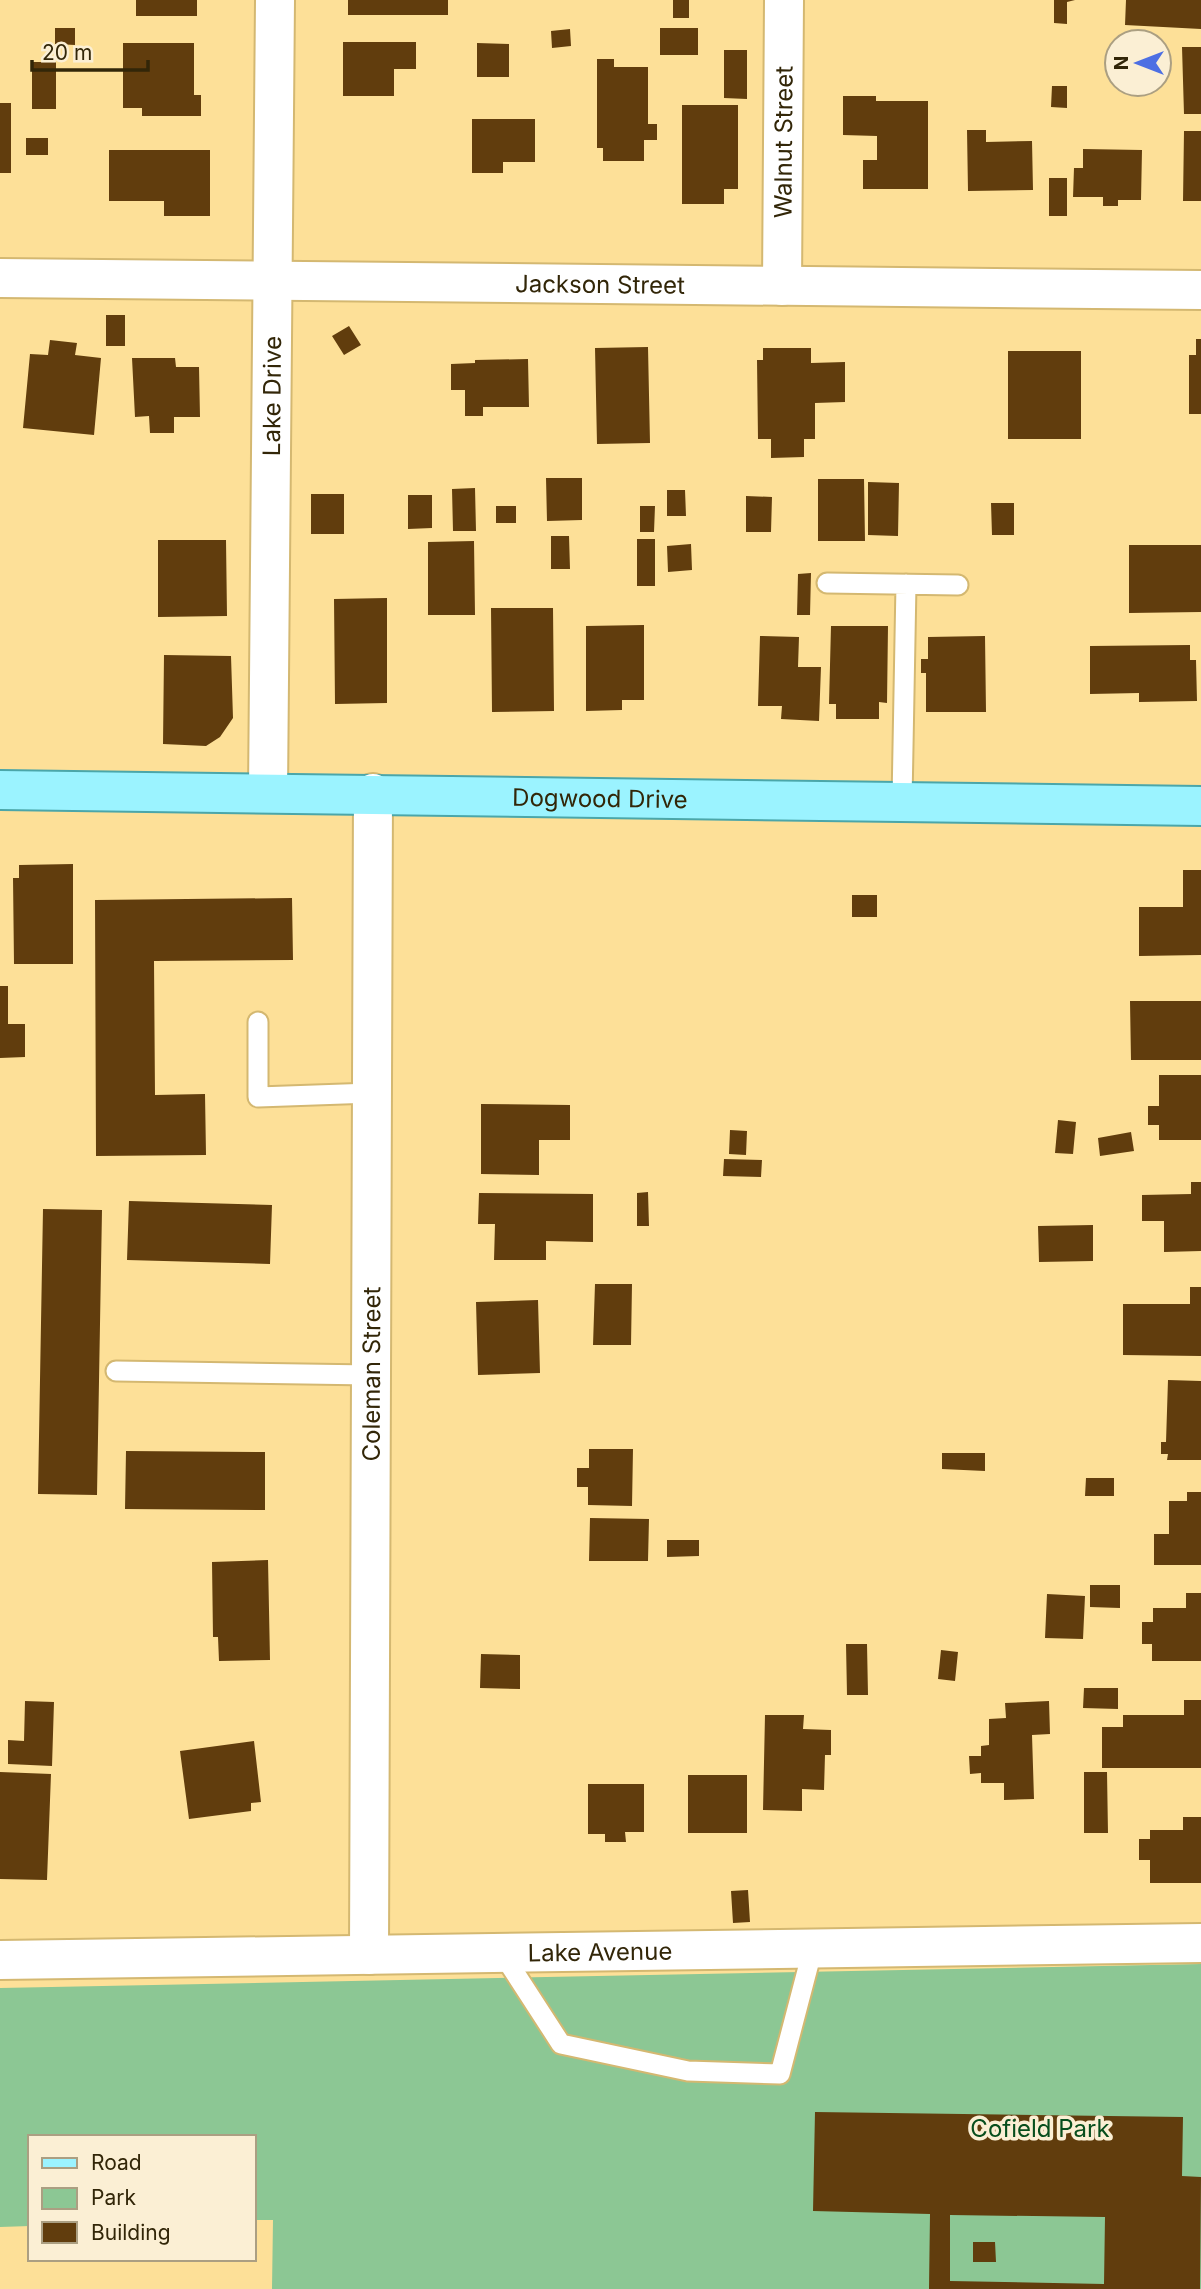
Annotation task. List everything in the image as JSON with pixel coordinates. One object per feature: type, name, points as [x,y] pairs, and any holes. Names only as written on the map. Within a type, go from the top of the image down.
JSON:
[{"type":"main road","name":"Dogwood Drive","points":[[0,790],[1201,806]]},
{"type":"street","name":"Lake Drive","points":[[268,792],[275,0]]},
{"type":"street","name":"Walnut Street","points":[[782,286],[784,0]]},
{"type":"street","name":"Jackson Street","points":[[0,278],[1201,290]]},
{"type":"street","name":"Coleman Street","points":[[369,1955],[373,793]]},
{"type":"street","name":"Lake Avenue","points":[[0,1960],[1201,1943]]},
{"type":"lane","points":[[827,583],[958,585]]},
{"type":"lane","points":[[902,801],[906,584]]},
{"type":"lane","points":[[258,1022],[258,1097],[372,1093]]},
{"type":"lane","points":[[116,1371],[371,1375]]},
{"type":"lane","points":[[502,1953],[561,2044],[688,2071],[780,2074],[813,1948]]},
{"type":"green space","name":"Cofield Park","points":[[1201,1964],[1201,2289],[272,2289],[273,2220],[256,2220],[256,2135],[28,2135],[28,2226],[0,2227],[0,1988]]},
{"type":"building","points":[[136,0],[197,0],[197,16],[136,16]]},
{"type":"building","points":[[348,0],[448,0],[448,15],[348,15]]},
{"type":"building","points":[[673,0],[689,0],[689,18],[673,18]]},
{"type":"building","points":[[1054,0],[1075,0],[1067,2],[1067,24],[1054,23]]},
{"type":"building","points":[[1126,0],[1201,0],[1201,29],[1125,25]]},
{"type":"building","points":[[55,28],[75,28],[75,45],[55,44]]},
{"type":"building","points":[[660,28],[698,28],[698,55],[660,55]]},
{"type":"building","points":[[570,29],[571,46],[552,48],[551,31]]},
{"type":"building","points":[[343,42],[416,42],[416,69],[394,69],[394,96],[343,96]]},
{"type":"building","points":[[123,43],[194,43],[194,95],[201,95],[201,116],[142,116],[142,108],[123,108]]},
{"type":"building","points":[[477,43],[509,44],[509,77],[477,77]]},
{"type":"building","points":[[1182,47],[1201,47],[1201,114],[1184,114]]},
{"type":"building","points":[[724,50],[747,50],[747,99],[724,98]]},
{"type":"building","points":[[597,59],[614,59],[614,67],[648,67],[648,124],[657,124],[657,140],[644,140],[644,161],[603,161],[603,148],[597,148]]},
{"type":"building","points":[[32,62],[56,62],[56,109],[32,109]]},
{"type":"building","points":[[1052,86],[1067,86],[1067,108],[1051,107]]},
{"type":"building","points":[[843,96],[876,96],[876,101],[928,101],[928,189],[863,189],[863,160],[877,160],[877,136],[843,135]]},
{"type":"building","points":[[0,103],[11,103],[11,173],[0,173]]},
{"type":"building","points":[[682,105],[738,105],[738,189],[724,189],[724,204],[682,204]]},
{"type":"building","points":[[472,119],[535,119],[535,162],[503,162],[503,173],[472,173]]},
{"type":"building","points":[[967,130],[986,130],[986,142],[1032,141],[1033,190],[968,191]]},
{"type":"building","points":[[1184,131],[1201,131],[1201,201],[1183,201]]},
{"type":"building","points":[[26,138],[48,138],[48,155],[26,155]]},
{"type":"building","points":[[1083,149],[1142,150],[1141,200],[1118,200],[1118,206],[1103,206],[1103,197],[1073,197],[1074,168],[1083,168]]},
{"type":"building","points":[[109,150],[210,150],[210,216],[164,216],[164,201],[109,201]]},
{"type":"building","points":[[1049,178],[1067,178],[1067,216],[1049,216]]},
{"type":"building","points":[[106,315],[125,315],[125,346],[106,346]]},
{"type":"building","points":[[349,326],[361,345],[344,355],[332,336]]},
{"type":"building","points":[[1196,339],[1201,339],[1201,414],[1189,414],[1189,355],[1196,355]]},
{"type":"building","points":[[50,340],[77,343],[75,355],[101,358],[94,435],[23,428],[30,354],[48,355]]},
{"type":"building","points":[[648,347],[650,443],[597,444],[595,348]]},
{"type":"building","points":[[763,348],[811,348],[811,363],[845,362],[845,402],[815,403],[815,439],[804,439],[804,457],[771,458],[771,439],[758,439],[757,360],[763,360]]},
{"type":"building","points":[[1008,351],[1081,351],[1081,439],[1008,439]]},
{"type":"building","points":[[132,358],[175,358],[176,367],[199,367],[200,417],[174,417],[174,433],[150,433],[149,416],[135,417]]},
{"type":"building","points":[[528,359],[529,407],[483,407],[483,416],[465,416],[465,390],[451,390],[451,364],[475,363],[475,360]]},
{"type":"building","points":[[546,478],[582,478],[582,520],[547,521]]},
{"type":"building","points":[[818,479],[864,479],[865,541],[818,541]]},
{"type":"building","points":[[868,482],[899,483],[898,536],[868,535]]},
{"type":"building","points":[[475,488],[476,531],[453,531],[452,489]]},
{"type":"building","points":[[667,490],[685,490],[686,516],[667,516]]},
{"type":"building","points":[[311,494],[344,494],[344,534],[311,534]]},
{"type":"building","points":[[408,495],[432,495],[432,528],[408,529]]},
{"type":"building","points":[[746,496],[772,497],[771,532],[746,532]]},
{"type":"building","points":[[991,503],[1014,503],[1014,535],[992,535]]},
{"type":"building","points":[[496,506],[516,506],[516,523],[496,523]]},
{"type":"building","points":[[640,506],[655,506],[654,532],[640,532]]},
{"type":"building","points":[[551,536],[569,536],[570,569],[551,569]]},
{"type":"building","points":[[637,539],[655,539],[655,586],[637,586]]},
{"type":"building","points":[[158,540],[226,540],[227,616],[158,617]]},
{"type":"building","points":[[474,541],[475,615],[428,615],[428,542]]},
{"type":"building","points":[[691,544],[692,570],[668,572],[667,546]]},
{"type":"building","points":[[1129,545],[1201,545],[1201,612],[1129,613]]},
{"type":"building","points":[[811,573],[810,615],[797,615],[798,574]]},
{"type":"building","points":[[387,598],[387,703],[335,704],[334,599]]},
{"type":"building","points":[[491,608],[553,608],[554,711],[492,712]]},
{"type":"building","points":[[644,625],[644,700],[622,700],[622,710],[586,711],[586,626]]},
{"type":"building","points":[[831,626],[888,626],[887,703],[879,702],[879,719],[836,719],[836,704],[829,704]]},
{"type":"building","points":[[760,636],[799,637],[798,667],[821,667],[819,721],[781,719],[782,706],[758,706]]},
{"type":"building","points":[[985,636],[986,712],[926,712],[926,673],[921,673],[921,659],[928,659],[928,637]]},
{"type":"building","points":[[1190,645],[1190,660],[1196,660],[1197,701],[1139,702],[1139,693],[1090,694],[1090,646]]},
{"type":"building","points":[[164,655],[231,656],[233,718],[220,737],[206,746],[163,744]]},
{"type":"building","points":[[73,864],[73,964],[14,964],[13,878],[19,878],[19,865]]},
{"type":"building","points":[[1183,870],[1201,870],[1201,955],[1139,956],[1139,907],[1183,907]]},
{"type":"building","points":[[852,895],[877,895],[877,917],[852,917]]},
{"type":"building","points":[[292,898],[293,960],[154,961],[155,1095],[205,1094],[206,1155],[96,1156],[95,900]]},
{"type":"building","points":[[0,986],[8,986],[8,1024],[25,1024],[25,1057],[0,1058]]},
{"type":"building","points":[[1130,1001],[1201,1001],[1201,1060],[1131,1060]]},
{"type":"building","points":[[1159,1075],[1201,1075],[1201,1140],[1159,1140],[1159,1125],[1148,1125],[1148,1106],[1159,1106]]},
{"type":"building","points":[[481,1104],[570,1105],[570,1140],[539,1140],[539,1175],[481,1174]]},
{"type":"building","points":[[1058,1120],[1076,1122],[1073,1154],[1055,1153]]},
{"type":"building","points":[[730,1130],[747,1131],[746,1155],[729,1154]]},
{"type":"building","points":[[1131,1132],[1134,1151],[1100,1156],[1098,1138]]},
{"type":"building","points":[[724,1159],[762,1160],[761,1177],[723,1176]]},
{"type":"building","points":[[1191,1182],[1201,1182],[1201,1251],[1164,1252],[1164,1221],[1142,1221],[1142,1195],[1191,1194]]},
{"type":"building","points":[[648,1192],[649,1226],[637,1226],[637,1193]]},
{"type":"building","points":[[479,1193],[593,1194],[593,1242],[546,1241],[546,1260],[494,1260],[495,1224],[478,1224]]},
{"type":"building","points":[[129,1201],[272,1205],[270,1264],[127,1260]]},
{"type":"building","points":[[43,1209],[102,1210],[97,1495],[38,1494]]},
{"type":"building","points":[[1093,1225],[1093,1261],[1039,1262],[1038,1226]]},
{"type":"building","points":[[595,1284],[632,1284],[631,1345],[593,1345]]},
{"type":"building","points":[[1190,1287],[1201,1287],[1201,1356],[1123,1355],[1123,1304],[1190,1304]]},
{"type":"building","points":[[538,1300],[540,1373],[478,1375],[476,1302]]},
{"type":"building","points":[[1168,1380],[1201,1381],[1201,1460],[1167,1460],[1168,1454],[1161,1454],[1161,1442],[1166,1442]]},
{"type":"building","points":[[589,1449],[633,1449],[632,1506],[588,1505],[588,1487],[577,1487],[577,1468],[589,1468]]},
{"type":"building","points":[[126,1451],[265,1452],[265,1510],[125,1509]]},
{"type":"building","points":[[942,1453],[985,1453],[985,1471],[942,1469]]},
{"type":"building","points":[[1086,1478],[1114,1478],[1114,1496],[1085,1496]]},
{"type":"building","points":[[1187,1492],[1201,1492],[1201,1565],[1154,1565],[1154,1534],[1169,1534],[1169,1501],[1187,1501]]},
{"type":"building","points":[[590,1518],[649,1519],[648,1561],[589,1561]]},
{"type":"building","points":[[667,1540],[699,1540],[699,1556],[667,1557]]},
{"type":"building","points":[[268,1560],[270,1660],[219,1661],[218,1637],[213,1637],[212,1562]]},
{"type":"building","points":[[1090,1585],[1120,1585],[1120,1608],[1090,1607]]},
{"type":"building","points":[[1186,1593],[1201,1593],[1201,1661],[1152,1661],[1152,1644],[1142,1644],[1142,1622],[1153,1622],[1153,1608],[1186,1608]]},
{"type":"building","points":[[1047,1594],[1085,1596],[1083,1639],[1045,1638]]},
{"type":"building","points":[[846,1644],[867,1644],[868,1695],[847,1695]]},
{"type":"building","points":[[941,1650],[958,1652],[955,1681],[938,1679]]},
{"type":"building","points":[[481,1654],[520,1655],[520,1689],[480,1688]]},
{"type":"building","points":[[1084,1688],[1118,1688],[1118,1709],[1083,1708]]},
{"type":"building","points":[[1184,1700],[1201,1700],[1201,1768],[1102,1768],[1102,1727],[1123,1727],[1123,1715],[1184,1715]]},
{"type":"building","points":[[25,1701],[54,1702],[52,1766],[8,1764],[8,1740],[24,1741]]},
{"type":"building","points":[[1049,1701],[1050,1734],[1032,1735],[1034,1799],[1004,1800],[1004,1783],[981,1783],[981,1773],[970,1774],[969,1756],[981,1756],[981,1746],[989,1745],[989,1719],[1006,1718],[1005,1703]]},
{"type":"building","points":[[765,1715],[804,1715],[803,1729],[831,1730],[831,1755],[825,1755],[824,1790],[802,1789],[802,1811],[763,1810]]},
{"type":"building","points":[[254,1741],[261,1802],[251,1803],[251,1811],[189,1819],[180,1751]]},
{"type":"building","points":[[0,1772],[51,1774],[47,1880],[0,1879]]},
{"type":"building","points":[[1084,1772],[1107,1772],[1108,1833],[1084,1833]]},
{"type":"building","points":[[688,1775],[747,1775],[747,1833],[688,1833]]},
{"type":"building","points":[[588,1784],[644,1784],[644,1832],[625,1832],[626,1842],[605,1842],[605,1834],[588,1834]]},
{"type":"building","points":[[1183,1817],[1201,1817],[1201,1883],[1150,1883],[1150,1860],[1139,1860],[1139,1839],[1150,1839],[1150,1830],[1183,1830]]},
{"type":"building","points":[[748,1890],[750,1922],[733,1923],[731,1891]]},
{"type":"building","points":[[815,2112],[1183,2117],[1182,2176],[1201,2177],[1200,2289],[929,2289],[930,2214],[813,2211]],"holes":[[[950,2215],[1105,2217],[1104,2284],[950,2281]]]},
{"type":"building","points":[[973,2242],[995,2242],[996,2262],[973,2262]]}]
